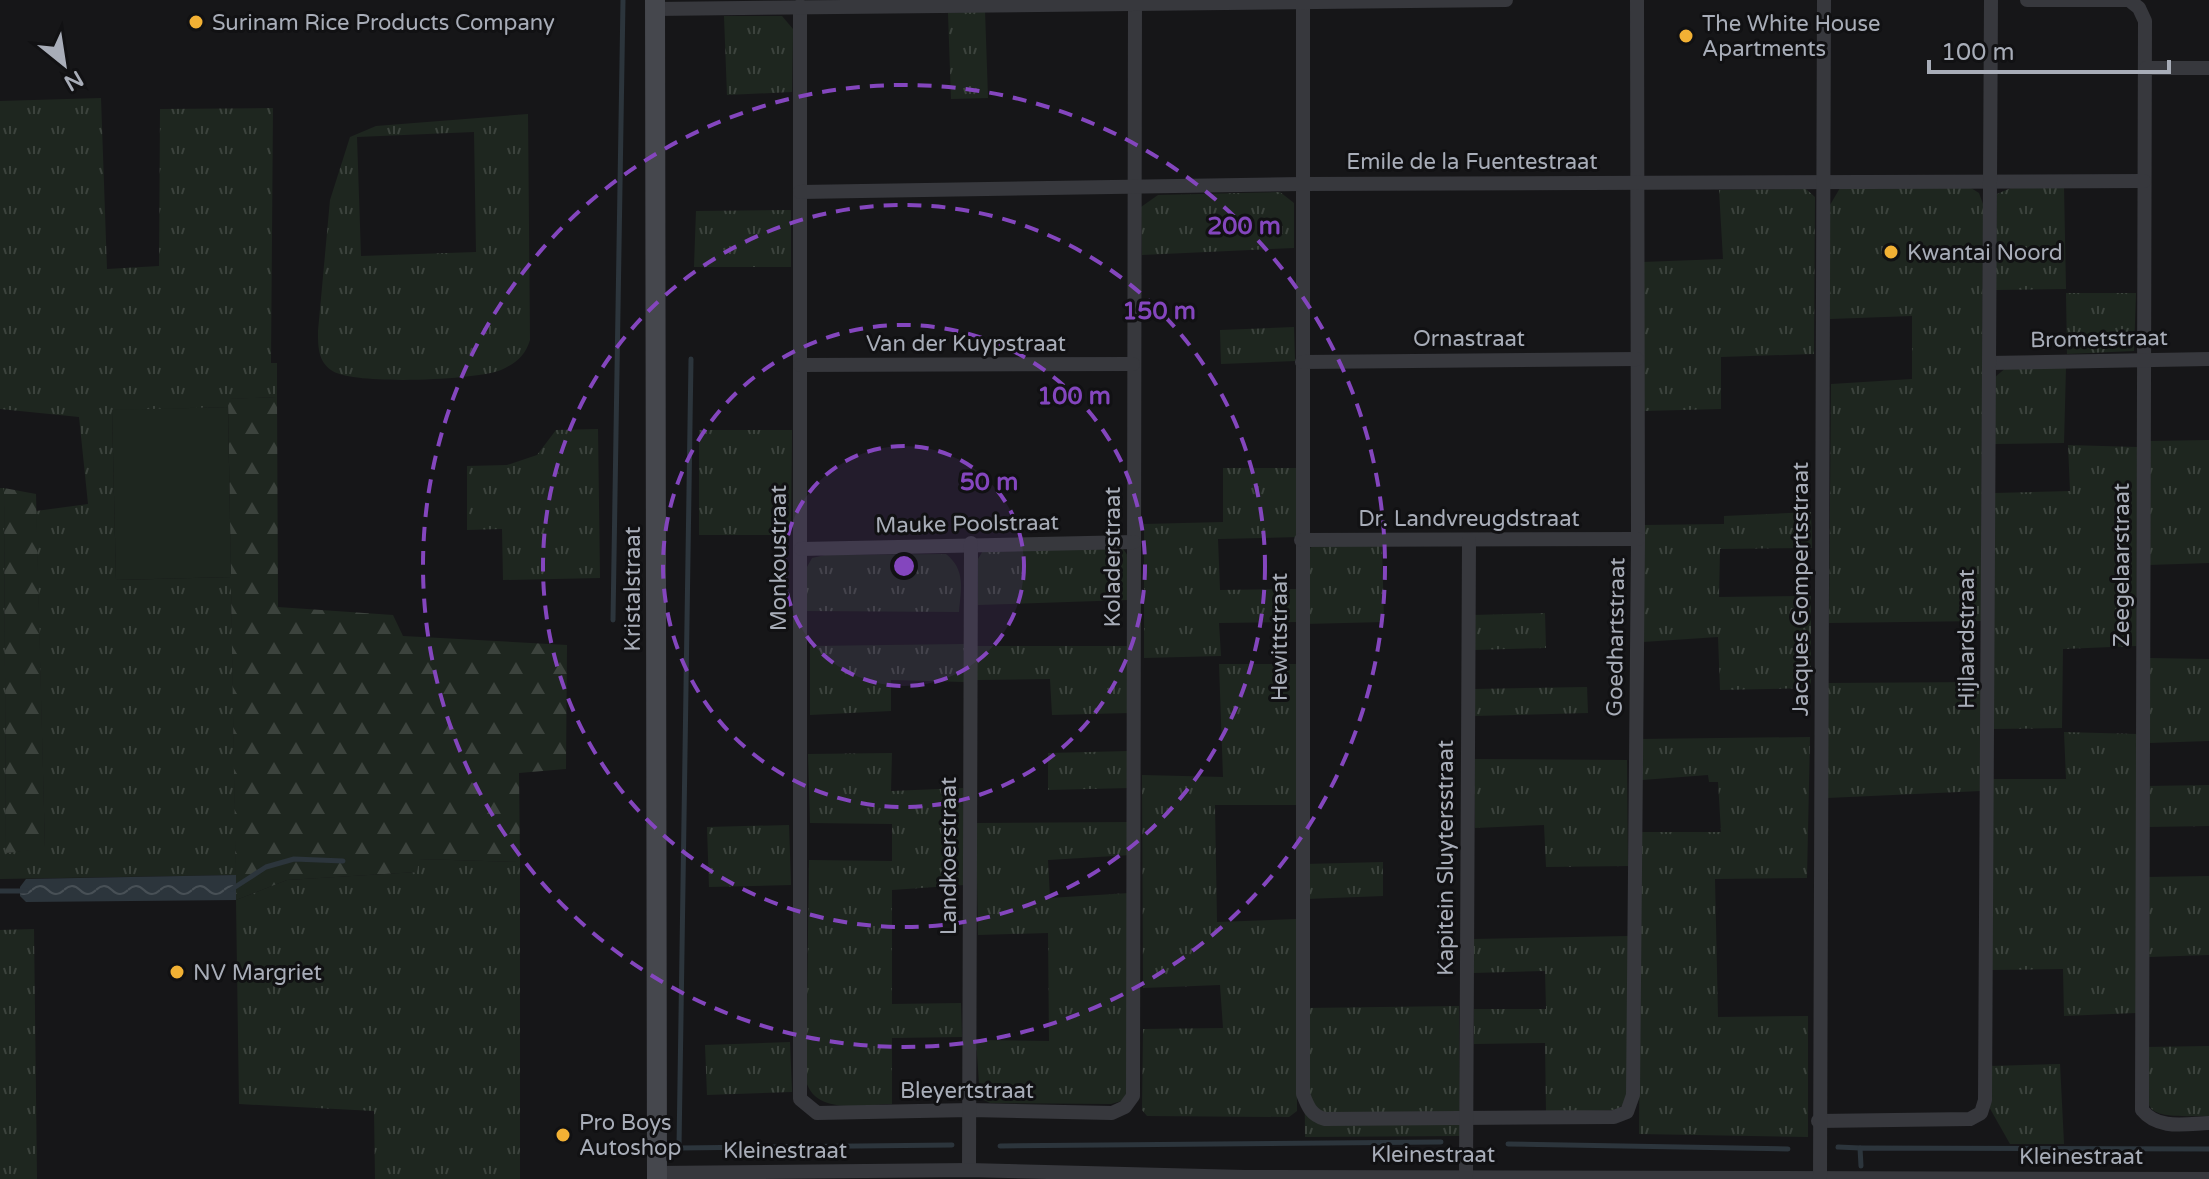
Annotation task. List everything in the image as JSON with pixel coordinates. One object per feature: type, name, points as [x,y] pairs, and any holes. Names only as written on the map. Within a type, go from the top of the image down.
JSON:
[{"type":"street","points":[[655,4],[1135,5],[1506,0]]},
{"type":"street","name":"Goedhartstraat","points":[[1466,1116],[1614,1117],[1627,1112],[1633,1095],[1638,539],[1637,0]]},
{"type":"street","name":"Jacques Gompertsstraat","points":[[1820,1178],[1824,0]]},
{"type":"street","name":"Hijlaardstraat","points":[[1818,1121],[1970,1119],[1981,1113],[1985,1100],[1991,0]]},
{"type":"street","name":"Zeegelaarstraat","points":[[2027,0],[2129,0],[2139,8],[2145,21],[2142,1110],[2150,1119],[2163,1124],[2209,1123]]},
{"type":"street","name":"Kristalstraat","points":[[655,4],[656,1176]]},
{"type":"street","name":"Hewittstraat","points":[[1303,4],[1303,1094],[1308,1108],[1325,1119],[1466,1116]]},
{"type":"street","name":"Koladerstraat","points":[[1125,1107],[1133,1096],[1132,188],[1135,5]]},
{"type":"street","name":"Monkoustraat","points":[[800,6],[800,1099],[807,1109]]},
{"type":"street","points":[[2146,68],[2209,68]]},
{"type":"street","name":"Emile de la Fuentestraat","points":[[800,192],[1301,184],[1990,179],[2144,181]]},
{"type":"street","name":"Ornastraat","points":[[1302,362],[1637,359]]},
{"type":"street","name":"Brometstraat","points":[[1989,363],[2209,359]]},
{"type":"street","name":"Van der Kuypstraat","points":[[800,365],[1133,364]]},
{"type":"street","name":"Dr. Landvreugdstraat","points":[[1301,540],[1638,539]]},
{"type":"street","name":"Kapitein Sluytersstraat","points":[[1466,1176],[1469,540]]},
{"type":"street","name":"Mauke Poolstraat","points":[[801,549],[971,543],[1134,542]]},
{"type":"street","name":"Landkoerstraat","points":[[969,1170],[971,543]]},
{"type":"street","name":"Bleyertstraat","points":[[807,1109],[817,1113],[970,1110],[1112,1113],[1125,1107]]},
{"type":"street","name":"Kleinestraat","points":[[656,1176],[969,1170],[1245,1177],[2209,1179]]},
{"type":"green space","points":[[985,11],[988,98],[951,99],[948,13]]},
{"type":"green space","points":[[724,16],[782,16],[793,29],[792,92],[727,95]]},
{"type":"green space","points":[[101,98],[107,269],[159,266],[160,109],[273,108],[271,363],[277,363],[277,397],[229,399],[228,407],[112,411],[116,580],[231,577],[236,875],[0,879],[0,488],[4,488],[6,853],[45,848],[36,511],[88,504],[79,417],[0,409],[0,101]]},
{"type":"green space","points":[[528,114],[530,340],[523,355],[501,370],[468,376],[388,380],[343,375],[323,362],[318,331],[330,200],[350,137],[376,126]],"holes":[[[474,132],[476,252],[361,256],[357,137]]]},
{"type":"green space","points":[[2013,187],[2064,188],[2066,289],[1995,290],[1997,194]]},
{"type":"green space","points":[[1840,188],[1971,188],[1979,193],[1983,204],[1981,621],[1829,623],[1831,384],[1912,379],[1912,316],[1830,319],[1830,205]]},
{"type":"green space","points":[[1806,189],[1815,197],[1814,354],[1721,357],[1721,409],[1644,411],[1642,262],[1723,259],[1719,190]]},
{"type":"green space","points":[[1280,192],[1294,203],[1294,248],[1142,255],[1141,207],[1158,195]]},
{"type":"green space","points":[[791,210],[791,267],[694,267],[696,211]]},
{"type":"green space","points":[[2066,293],[2136,293],[2134,351],[2067,354]]},
{"type":"green space","points":[[1294,327],[1295,361],[1221,364],[1220,330]]},
{"type":"green space","points":[[2008,366],[2066,366],[2064,443],[1994,444],[1994,378]]},
{"type":"green space","points":[[277,397],[278,607],[393,615],[403,636],[567,645],[566,769],[519,773],[520,862],[419,859],[417,872],[287,880],[236,900],[228,399]]},
{"type":"green space","points":[[228,407],[231,577],[116,580],[112,410]]},
{"type":"green space","points":[[598,429],[600,578],[503,580],[502,529],[467,530],[467,466],[507,465],[537,455],[556,430]]},
{"type":"green space","points":[[699,430],[792,430],[791,535],[699,535]]},
{"type":"green space","points":[[2209,440],[2209,563],[2148,565],[2149,441]]},
{"type":"green space","points":[[2068,445],[2137,447],[2136,646],[2063,649],[2062,728],[1992,729],[1994,493],[2070,491]]},
{"type":"green space","points":[[1223,468],[1299,468],[1299,537],[1218,539],[1220,590],[1299,589],[1299,622],[1219,623],[1221,656],[1144,658],[1144,524],[1223,522]]},
{"type":"green space","points":[[4,488],[36,494],[45,849],[6,853]]},
{"type":"green space","points":[[1811,512],[1812,548],[1720,549],[1719,597],[1811,596],[1811,688],[1720,690],[1718,637],[1643,642],[1643,525],[1724,524],[1724,516]]},
{"type":"green space","points":[[1119,543],[1128,556],[1127,600],[978,605],[978,559],[984,549]]},
{"type":"green space","points":[[1313,545],[1382,546],[1384,622],[1304,624],[1304,556]]},
{"type":"green space","points":[[946,554],[959,573],[959,612],[807,611],[807,567],[812,558],[825,555]]},
{"type":"green space","points":[[1545,613],[1546,648],[1474,650],[1473,615]]},
{"type":"green space","points":[[964,644],[964,682],[891,680],[891,711],[810,715],[810,646]]},
{"type":"green space","points":[[977,646],[1129,646],[1130,713],[1052,715],[1050,679],[977,680]]},
{"type":"green space","points":[[2149,658],[2209,659],[2209,741],[2149,743]]},
{"type":"green space","points":[[1219,664],[1300,664],[1297,805],[1215,805],[1217,922],[1297,919],[1297,1111],[1289,1117],[1147,1116],[1142,1110],[1143,1029],[1223,1028],[1220,985],[1143,988],[1142,775],[1223,777]]},
{"type":"green space","points":[[1982,682],[1981,791],[1827,798],[1827,683]]},
{"type":"green space","points":[[1587,687],[1588,713],[1474,716],[1474,689]]},
{"type":"green space","points":[[2064,732],[2137,734],[2136,1013],[2064,1016],[2063,969],[1991,970],[1991,779],[2066,779]]},
{"type":"green space","points":[[1810,737],[1807,878],[1715,879],[1718,1017],[1808,1016],[1808,1137],[1639,1134],[1641,832],[1721,832],[1718,782],[1709,782],[1708,775],[1642,780],[1641,739]]},
{"type":"green space","points":[[1129,751],[1130,788],[1048,790],[1048,753]]},
{"type":"green space","points":[[892,753],[891,791],[963,788],[964,885],[892,890],[892,1004],[961,1003],[962,1037],[892,1038],[892,1104],[842,1106],[820,1099],[811,1092],[806,1081],[809,860],[892,861],[892,824],[810,823],[808,754]]},
{"type":"green space","points":[[1474,759],[1627,760],[1628,866],[1546,867],[1544,825],[1475,828]]},
{"type":"green space","points":[[2209,785],[2209,826],[2148,827],[2147,786]]},
{"type":"green space","points":[[1131,822],[1131,855],[1048,860],[1050,898],[1129,893],[1133,1081],[1125,1100],[1111,1104],[990,1103],[980,1098],[976,1040],[1049,1041],[1048,933],[978,935],[976,823]]},
{"type":"green space","points":[[789,825],[791,885],[709,887],[707,827]]},
{"type":"green space","points":[[418,859],[520,862],[520,1179],[375,1179],[374,1111],[239,1104],[236,900],[287,880],[417,872]]},
{"type":"green space","points":[[1383,862],[1383,896],[1306,899],[1305,864]]},
{"type":"green space","points":[[2209,876],[2209,955],[2149,957],[2148,877]]},
{"type":"green space","points":[[34,929],[37,1179],[0,1179],[0,930]]},
{"type":"green space","points":[[1628,936],[1628,1094],[1624,1104],[1616,1110],[1546,1112],[1545,1043],[1474,1044],[1474,1009],[1546,1009],[1545,971],[1473,973],[1473,939]]},
{"type":"green space","points":[[1459,1006],[1460,1136],[1305,1137],[1304,1008]]},
{"type":"green space","points":[[790,1042],[792,1092],[707,1095],[705,1045]]},
{"type":"green space","points":[[2209,1046],[2209,1116],[2169,1115],[2157,1113],[2150,1107],[2146,1087],[2146,1047]]},
{"type":"green space","points":[[2060,1064],[2064,1144],[2010,1144],[1988,1105],[1989,1066]]},
{"type":"water","points":[[236,875],[236,900],[26,902],[20,896],[20,887],[26,879]]},
{"type":"waterway","points":[[613,620],[623,0]]},
{"type":"waterway","points":[[691,359],[679,1148],[952,1145]]},
{"type":"waterway","points":[[232,889],[266,867],[294,859],[343,861]]},
{"type":"waterway","points":[[0,891],[26,891]]},
{"type":"waterway","points":[[1000,1146],[1441,1142]]},
{"type":"waterway","points":[[1508,1144],[1788,1149]]},
{"type":"waterway","points":[[1838,1147],[1860,1148]]},
{"type":"waterway","points":[[1861,1166],[1860,1148],[2209,1149]]},
{"type":"place","name":"Surinam Rice Products Company","points":[[196,22]]},
{"type":"place","name":"The White House Apartments","points":[[1686,36]]},
{"type":"place","name":"Kwantai Noord","points":[[1891,252]]},
{"type":"place","name":"NV Margriet","points":[[177,972]]},
{"type":"place","name":"Pro Boys Autoshop","points":[[563,1135]]}]
